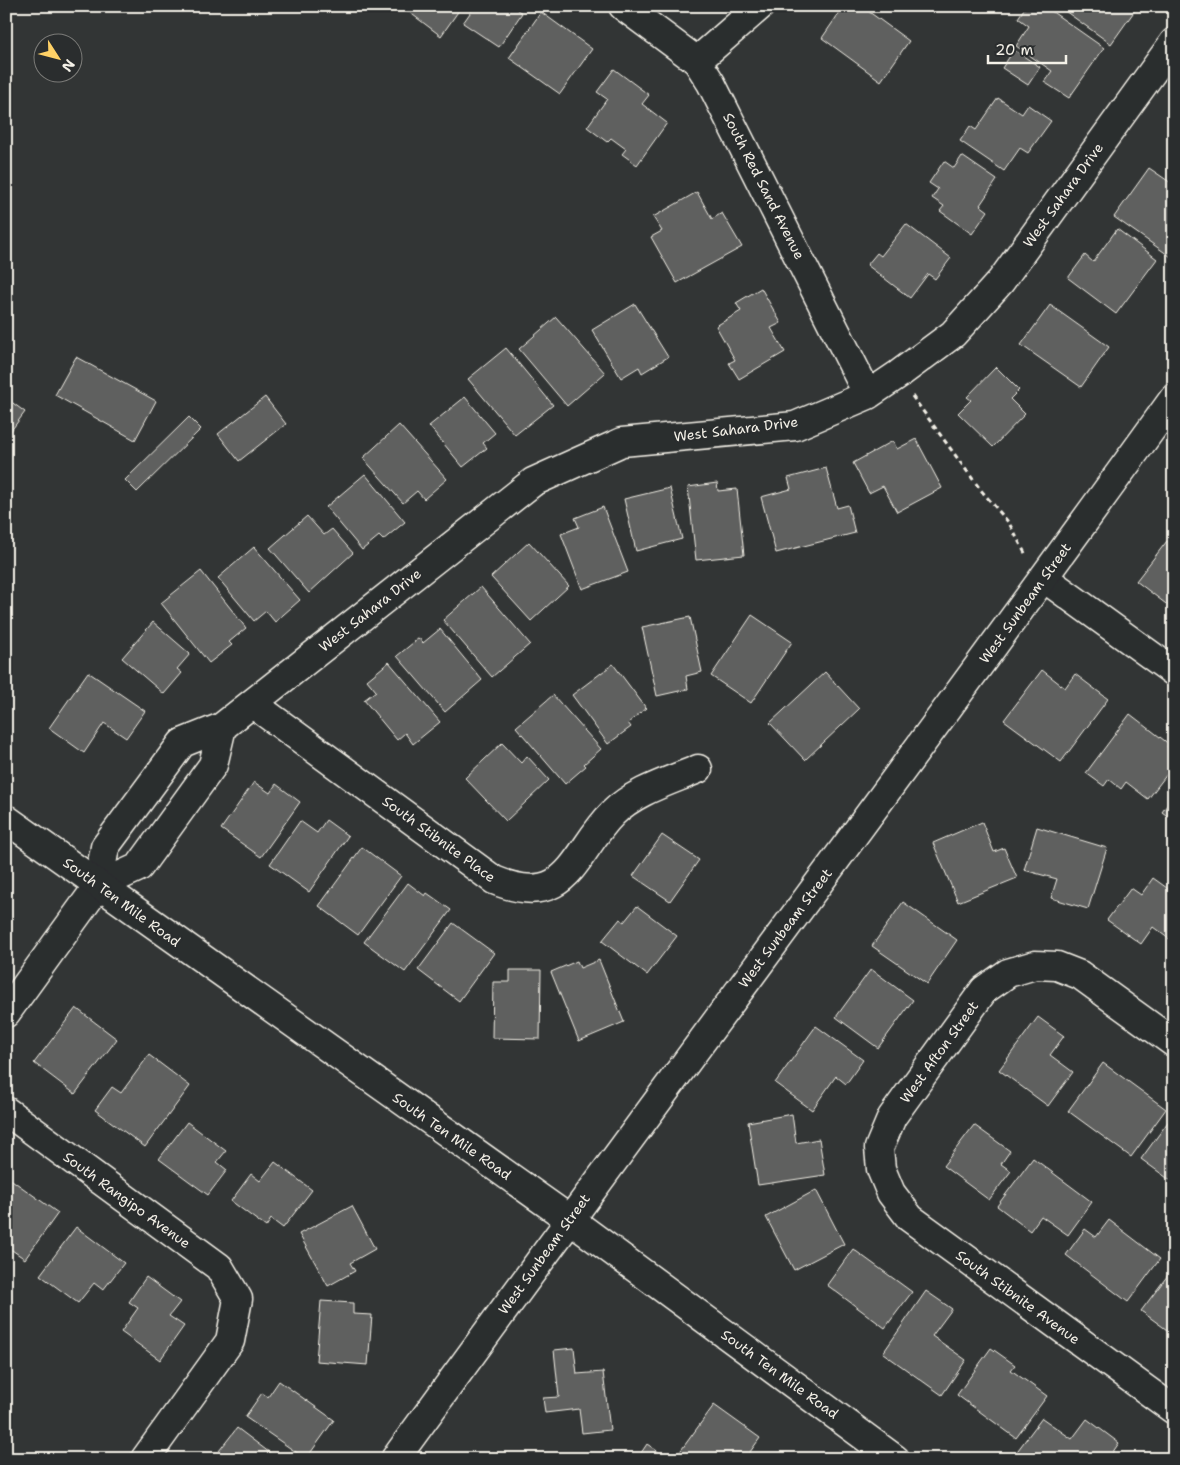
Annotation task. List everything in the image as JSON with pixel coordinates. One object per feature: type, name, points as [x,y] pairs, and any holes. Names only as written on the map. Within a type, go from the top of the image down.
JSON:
[{"type":"street","name":"South Red Sand Avenue","points":[[623,6],[697,61],[712,83],[868,396]]},
{"type":"street","points":[[697,61],[760,6]]},
{"type":"street","name":"West Sahara Drive","points":[[6,1012],[98,886],[105,847],[182,743],[222,727],[253,704],[533,482],[622,442],[795,426],[868,396],[953,334],[1001,281],[1174,42]]},
{"type":"street","name":"West Sunbeam Street","points":[[395,1459],[569,1219],[1044,578],[1174,398]]},
{"type":"street","points":[[1044,578],[1174,672]]},
{"type":"street","name":"South Stibnite Place","points":[[253,704],[494,880],[512,888],[531,890],[555,882],[574,868],[612,814],[631,798],[698,769]]},
{"type":"street","name":"West Sahara Drive","points":[[98,886],[138,867],[213,765],[222,727]]},
{"type":"street","name":"South Ten Mile Road","points":[[6,819],[569,1219],[895,1459]]},
{"type":"street","name":"West Afton Street","points":[[881,1169],[880,1148],[892,1117],[984,990],[1008,973],[1035,965],[1057,966],[1080,975],[1174,1044]]},
{"type":"street","name":"South Rangipo Avenue","points":[[6,1112],[219,1267],[238,1299],[230,1341],[145,1459]]},
{"type":"street","name":"South Stibnite Avenue","points":[[881,1169],[891,1194],[910,1218],[1174,1410]]},
{"type":"path","points":[[910,394],[944,442],[1009,523],[1028,556]]},
{"type":"building","points":[[401,6],[462,6],[441,36]]},
{"type":"building","points":[[475,6],[512,6],[522,13],[499,47],[463,23]]},
{"type":"building","points":[[844,6],[861,6],[909,41],[881,81],[822,38]]},
{"type":"building","points":[[1026,6],[1044,6],[1104,48],[1069,98],[1044,82],[1052,71],[1016,46],[1029,26],[1018,18]]},
{"type":"building","points":[[1069,6],[1138,6],[1111,44],[1065,11]]},
{"type":"building","points":[[541,12],[592,49],[560,94],[509,58]]},
{"type":"building","points":[[1014,50],[1040,67],[1028,85],[1002,68]]},
{"type":"building","points":[[614,69],[649,95],[642,104],[667,123],[637,165],[622,154],[626,149],[611,138],[607,142],[587,127],[607,99],[597,92]]},
{"type":"building","points":[[998,98],[1022,114],[1028,105],[1051,121],[1028,153],[1020,148],[1004,171],[960,141],[970,126],[976,130]]},
{"type":"building","points":[[962,156],[997,180],[980,205],[988,211],[972,234],[940,211],[944,206],[932,198],[938,189],[929,183],[944,161],[954,168]]},
{"type":"building","points":[[1149,168],[1174,185],[1174,191],[1170,196],[1174,199],[1174,259],[1114,217]]},
{"type":"building","points":[[697,192],[712,219],[722,213],[742,247],[677,283],[651,237],[662,231],[653,217]]},
{"type":"building","points":[[906,224],[951,258],[935,279],[928,274],[910,298],[867,265],[877,253],[881,256]]},
{"type":"building","points":[[1117,229],[1157,259],[1116,314],[1068,278],[1085,255],[1093,262]]},
{"type":"building","points":[[761,288],[781,323],[771,328],[785,352],[739,379],[729,363],[735,360],[716,326],[741,311],[736,303]]},
{"type":"building","points":[[635,304],[668,357],[642,373],[639,367],[621,378],[592,330]]},
{"type":"building","points":[[1050,305],[1109,347],[1081,387],[1021,345]]},
{"type":"building","points":[[556,317],[605,373],[567,406],[519,349]]},
{"type":"building","points":[[506,348],[553,405],[515,435],[468,379]]},
{"type":"building","points":[[76,357],[156,401],[135,440],[55,395]]},
{"type":"building","points":[[996,367],[1019,390],[1010,399],[1025,414],[993,447],[958,413],[971,400],[967,397]]},
{"type":"building","points":[[265,397],[286,424],[239,461],[218,434]]},
{"type":"building","points":[[465,397],[495,433],[483,443],[487,448],[463,467],[429,426]]},
{"type":"building","points":[[6,398],[25,412],[7,436],[6,436]]},
{"type":"building","points":[[189,417],[201,429],[137,492],[125,480]]},
{"type":"building","points":[[399,425],[447,479],[424,499],[417,491],[403,503],[363,458]]},
{"type":"building","points":[[916,439],[942,488],[897,512],[883,486],[869,493],[853,463],[893,441],[897,449]]},
{"type":"building","points":[[826,468],[837,508],[848,505],[855,533],[776,553],[761,497],[791,489],[788,478]]},
{"type":"building","points":[[365,474],[405,522],[383,540],[379,536],[362,550],[326,507]]},
{"type":"building","points":[[717,483],[718,491],[737,489],[744,555],[696,560],[688,487]]},
{"type":"building","points":[[670,488],[682,539],[636,551],[624,499]]},
{"type":"building","points":[[603,507],[628,572],[582,589],[561,534],[579,527],[575,518]]},
{"type":"building","points":[[307,516],[324,535],[332,529],[353,553],[309,593],[270,548]]},
{"type":"building","points":[[1167,541],[1174,546],[1174,610],[1136,581]]},
{"type":"building","points":[[529,542],[569,586],[531,621],[491,577]]},
{"type":"building","points":[[254,547],[300,600],[275,622],[266,611],[254,621],[218,578]]},
{"type":"building","points":[[201,571],[246,628],[229,642],[232,645],[209,663],[161,603]]},
{"type":"building","points":[[481,587],[530,644],[492,677],[443,620]]},
{"type":"building","points":[[752,615],[792,642],[751,703],[711,676]]},
{"type":"building","points":[[690,617],[702,672],[686,676],[688,689],[657,696],[642,627]]},
{"type":"building","points":[[153,622],[190,654],[177,669],[182,673],[164,694],[122,658]]},
{"type":"building","points":[[440,629],[482,680],[445,712],[397,656],[419,638],[423,643]]},
{"type":"building","points":[[389,662],[440,722],[413,744],[405,733],[397,740],[364,700],[376,691],[367,680]]},
{"type":"building","points":[[613,664],[646,708],[628,723],[631,727],[608,744],[572,695]]},
{"type":"building","points":[[1042,670],[1065,688],[1075,674],[1108,699],[1061,762],[1004,720]]},
{"type":"building","points":[[88,672],[145,711],[126,738],[104,723],[84,753],[49,728]]},
{"type":"building","points":[[825,672],[859,709],[805,760],[770,723]]},
{"type":"building","points":[[553,695],[601,749],[584,764],[586,766],[565,784],[516,727]]},
{"type":"building","points":[[1130,714],[1169,744],[1167,747],[1174,752],[1174,765],[1148,799],[1126,782],[1121,789],[1109,779],[1104,786],[1086,773]]},
{"type":"building","points":[[502,743],[521,763],[527,756],[549,780],[506,821],[465,778]]},
{"type":"building","points":[[254,782],[270,793],[276,784],[300,802],[261,857],[221,829]]},
{"type":"building","points":[[1174,796],[1174,821],[1162,812]]},
{"type":"building","points":[[326,820],[348,836],[309,892],[270,864],[300,821],[317,833]]},
{"type":"building","points":[[982,822],[994,852],[1004,848],[1017,878],[958,902],[933,843]]},
{"type":"building","points":[[1037,827],[1107,848],[1088,909],[1051,898],[1057,879],[1024,870]]},
{"type":"building","points":[[662,835],[699,860],[670,901],[633,876]]},
{"type":"building","points":[[362,847],[401,876],[358,935],[319,906]]},
{"type":"building","points":[[1153,878],[1174,893],[1174,932],[1169,939],[1153,927],[1141,944],[1107,920],[1131,888],[1141,895]]},
{"type":"building","points":[[408,883],[425,896],[427,893],[451,910],[405,972],[364,942]]},
{"type":"building","points":[[903,902],[957,940],[927,984],[872,946]]},
{"type":"building","points":[[637,906],[677,936],[647,975],[602,941],[620,919],[624,922]]},
{"type":"building","points":[[453,923],[494,953],[459,1001],[418,970]]},
{"type":"building","points":[[599,960],[624,1022],[579,1041],[551,972],[577,961],[580,968]]},
{"type":"building","points":[[871,969],[913,1000],[878,1048],[836,1017]]},
{"type":"building","points":[[510,970],[541,970],[540,1039],[492,1038],[493,982],[510,982]]},
{"type":"building","points":[[76,1008],[117,1039],[75,1094],[34,1063]]},
{"type":"building","points":[[1038,1017],[1064,1036],[1050,1055],[1073,1072],[1048,1106],[999,1070]]},
{"type":"building","points":[[816,1026],[863,1060],[846,1084],[836,1076],[812,1110],[775,1083]]},
{"type":"building","points":[[149,1055],[190,1086],[145,1147],[95,1110],[112,1087],[121,1093]]},
{"type":"building","points":[[1103,1063],[1166,1109],[1131,1157],[1068,1111]]},
{"type":"building","points":[[792,1114],[796,1143],[819,1139],[825,1175],[758,1185],[748,1122]]},
{"type":"building","points":[[1174,1115],[1174,1183],[1141,1159]]},
{"type":"building","points":[[187,1122],[226,1151],[217,1162],[227,1170],[208,1195],[159,1159]]},
{"type":"building","points":[[974,1125],[1010,1151],[1001,1164],[1011,1171],[989,1200],[943,1166]]},
{"type":"building","points":[[1033,1158],[1092,1202],[1068,1235],[1041,1216],[1030,1231],[997,1206]]},
{"type":"building","points":[[275,1162],[312,1190],[283,1228],[271,1219],[266,1227],[231,1201],[251,1174],[260,1181]]},
{"type":"building","points":[[9,1178],[58,1213],[25,1259],[6,1246],[6,1182]]},
{"type":"building","points":[[816,1190],[844,1244],[794,1270],[766,1217]]},
{"type":"building","points":[[352,1206],[375,1249],[350,1263],[355,1271],[328,1286],[299,1234]]},
{"type":"building","points":[[1109,1220],[1160,1259],[1128,1302],[1066,1255],[1085,1229],[1096,1237]]},
{"type":"building","points":[[76,1227],[124,1263],[103,1290],[94,1283],[78,1303],[40,1275]]},
{"type":"building","points":[[853,1249],[912,1292],[885,1328],[827,1285]]},
{"type":"building","points":[[1174,1267],[1174,1335],[1141,1311]]},
{"type":"building","points":[[146,1277],[180,1302],[169,1316],[184,1326],[160,1360],[121,1332],[138,1308],[129,1302]]},
{"type":"building","points":[[926,1291],[952,1309],[932,1336],[966,1360],[942,1395],[883,1353]]},
{"type":"building","points":[[321,1301],[353,1303],[353,1314],[372,1315],[368,1365],[316,1361]]},
{"type":"building","points":[[574,1348],[577,1374],[603,1372],[610,1430],[582,1433],[579,1409],[545,1413],[543,1398],[559,1397],[554,1350]]},
{"type":"building","points":[[991,1348],[1015,1365],[1011,1370],[1047,1396],[1016,1438],[957,1395]]},
{"type":"building","points":[[279,1381],[334,1420],[306,1459],[245,1417],[262,1393],[268,1397]]},
{"type":"building","points":[[714,1405],[760,1438],[745,1459],[687,1459],[679,1453]]},
{"type":"building","points":[[1042,1418],[1072,1439],[1087,1419],[1119,1443],[1108,1459],[1021,1459],[1015,1454]]},
{"type":"building","points":[[237,1428],[278,1459],[230,1459],[219,1451]]},
{"type":"building","points":[[647,1444],[663,1455],[660,1459],[637,1459]]}]
